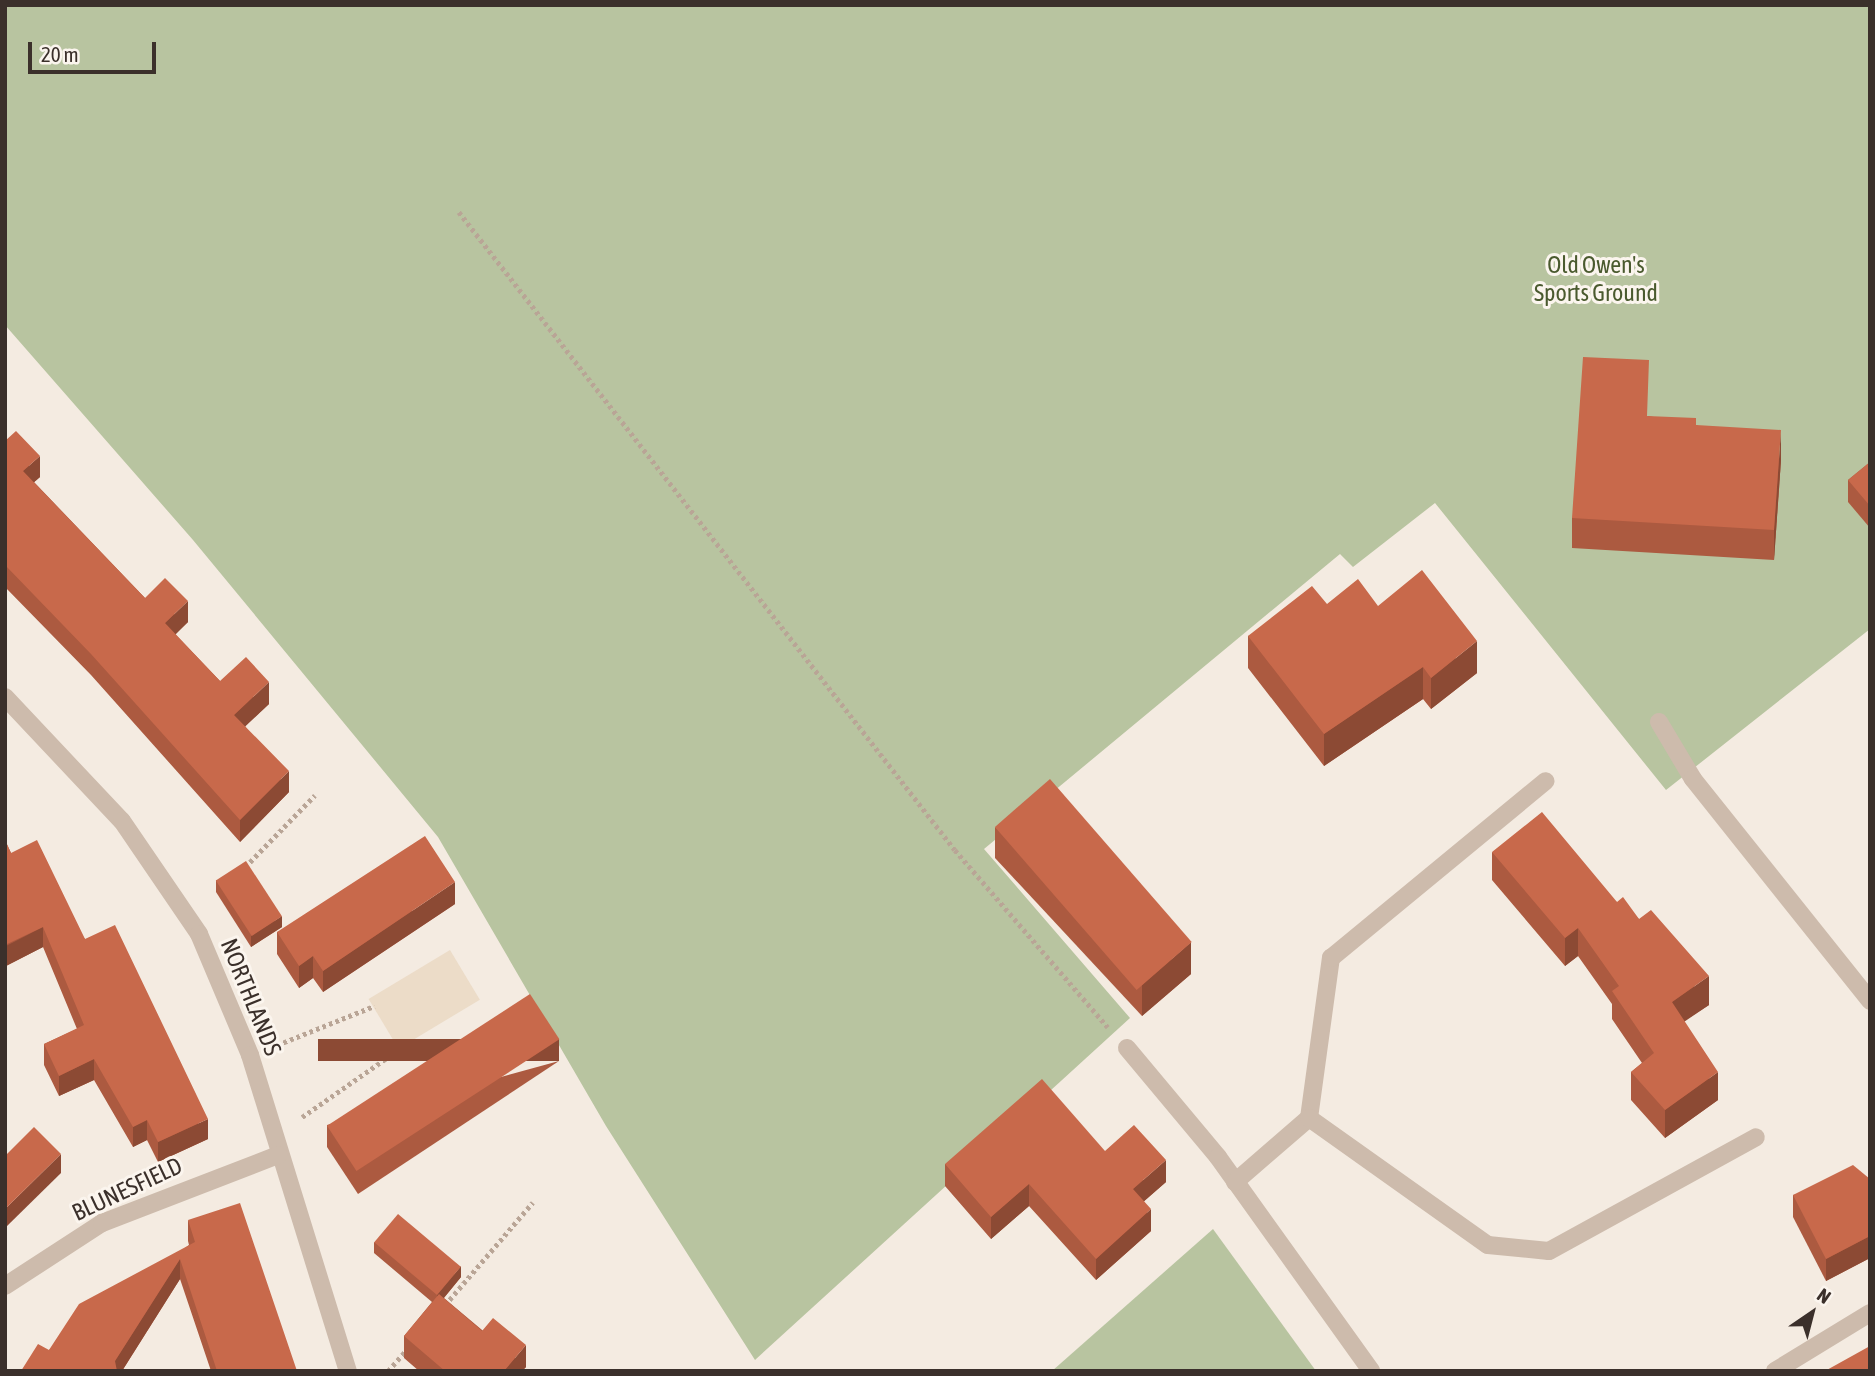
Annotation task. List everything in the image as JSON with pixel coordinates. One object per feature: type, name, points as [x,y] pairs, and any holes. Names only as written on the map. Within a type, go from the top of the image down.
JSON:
[{"type":"street","name":"NORTHLANDS","points":[[5,697],[152,857],[199,934],[250,1055],[278,1155],[348,1371]]},
{"type":"street","points":[[1660,722],[1693,779],[1870,1001]]},
{"type":"street","points":[[1235,1182],[1309,1118],[1331,958],[1546,780]]},
{"type":"street","points":[[1126,1048],[1235,1182],[1371,1371]]},
{"type":"street","points":[[1309,1118],[1488,1245],[1549,1251],[1756,1137]]},
{"type":"street","name":"BLUNESFIELD","points":[[5,1286],[102,1223],[278,1155]]},
{"type":"street","points":[[1775,1371],[1870,1313]]},
{"type":"path","points":[[458,212],[955,850],[1126,1048]]},
{"type":"path","points":[[234,875],[315,795]]},
{"type":"path","points":[[250,1055],[374,1006]]},
{"type":"path","points":[[272,1135],[401,1048]]},
{"type":"path","points":[[442,1307],[533,1202]]},
{"type":"path","points":[[388,1371],[415,1339]]},
{"type":"green space","name":"Old Owen's Sports Ground","points":[[5,5],[1870,5],[1870,629],[1666,790],[1435,503],[1353,567],[1340,554],[984,849],[1130,1018],[755,1360],[606,1126],[438,837],[193,540],[5,325]]},
{"type":"green space","points":[[1213,1229],[1316,1371],[1052,1371]]},
{"type":"shaded area","points":[[450,950],[480,1000],[398,1049],[369,999]]},
{"type":"building","points":[[1583,357],[1649,360],[1647,416],[1696,418],[1696,425],[1781,430],[1774,530],[1572,518]]},
{"type":"building","points":[[16,431],[40,456],[23,471],[145,598],[165,578],[188,601],[165,623],[220,681],[246,657],[269,682],[234,715],[289,771],[240,820],[91,654],[5,565],[5,441]]},
{"type":"building","points":[[1870,462],[1870,506],[1848,480]]},
{"type":"building","points":[[1422,570],[1477,641],[1431,678],[1423,667],[1324,734],[1248,636],[1312,586],[1327,604],[1358,579],[1378,606]]},
{"type":"building","points":[[1050,779],[1192,942],[1137,990],[995,827]]},
{"type":"building","points":[[1542,812],[1617,902],[1623,897],[1639,919],[1651,910],[1709,976],[1672,1002],[1718,1072],[1665,1110],[1631,1072],[1654,1053],[1612,991],[1619,986],[1578,928],[1565,938],[1492,852]]},
{"type":"building","points":[[425,836],[455,882],[323,971],[313,956],[299,966],[277,932]]},
{"type":"building","points":[[5,840],[11,853],[37,840],[85,939],[115,925],[208,1119],[158,1142],[147,1120],[133,1127],[94,1059],[59,1076],[44,1044],[84,1025],[43,927],[5,945]]},
{"type":"building","points":[[246,861],[282,916],[252,936],[216,881]]},
{"type":"building","points":[[530,994],[559,1039],[356,1171],[327,1126]]},
{"type":"building","points":[[1042,1079],[1105,1151],[1134,1125],[1166,1160],[1133,1189],[1151,1209],[1096,1259],[1029,1184],[991,1217],[945,1164]]},
{"type":"building","points":[[34,1127],[61,1154],[5,1209],[5,1156]]},
{"type":"building","points":[[1853,1165],[1870,1179],[1870,1236],[1826,1259],[1793,1195]]},
{"type":"building","points":[[240,1203],[297,1371],[217,1371],[180,1259],[115,1361],[117,1371],[21,1371],[38,1344],[49,1350],[79,1304],[195,1242],[188,1220]]},
{"type":"building","points":[[398,1214],[461,1267],[437,1295],[374,1242]]},
{"type":"building","points":[[439,1294],[482,1331],[493,1318],[526,1345],[504,1371],[445,1371],[404,1336]]},
{"type":"building","points":[[1870,1346],[1870,1371],[1825,1371]]}]
